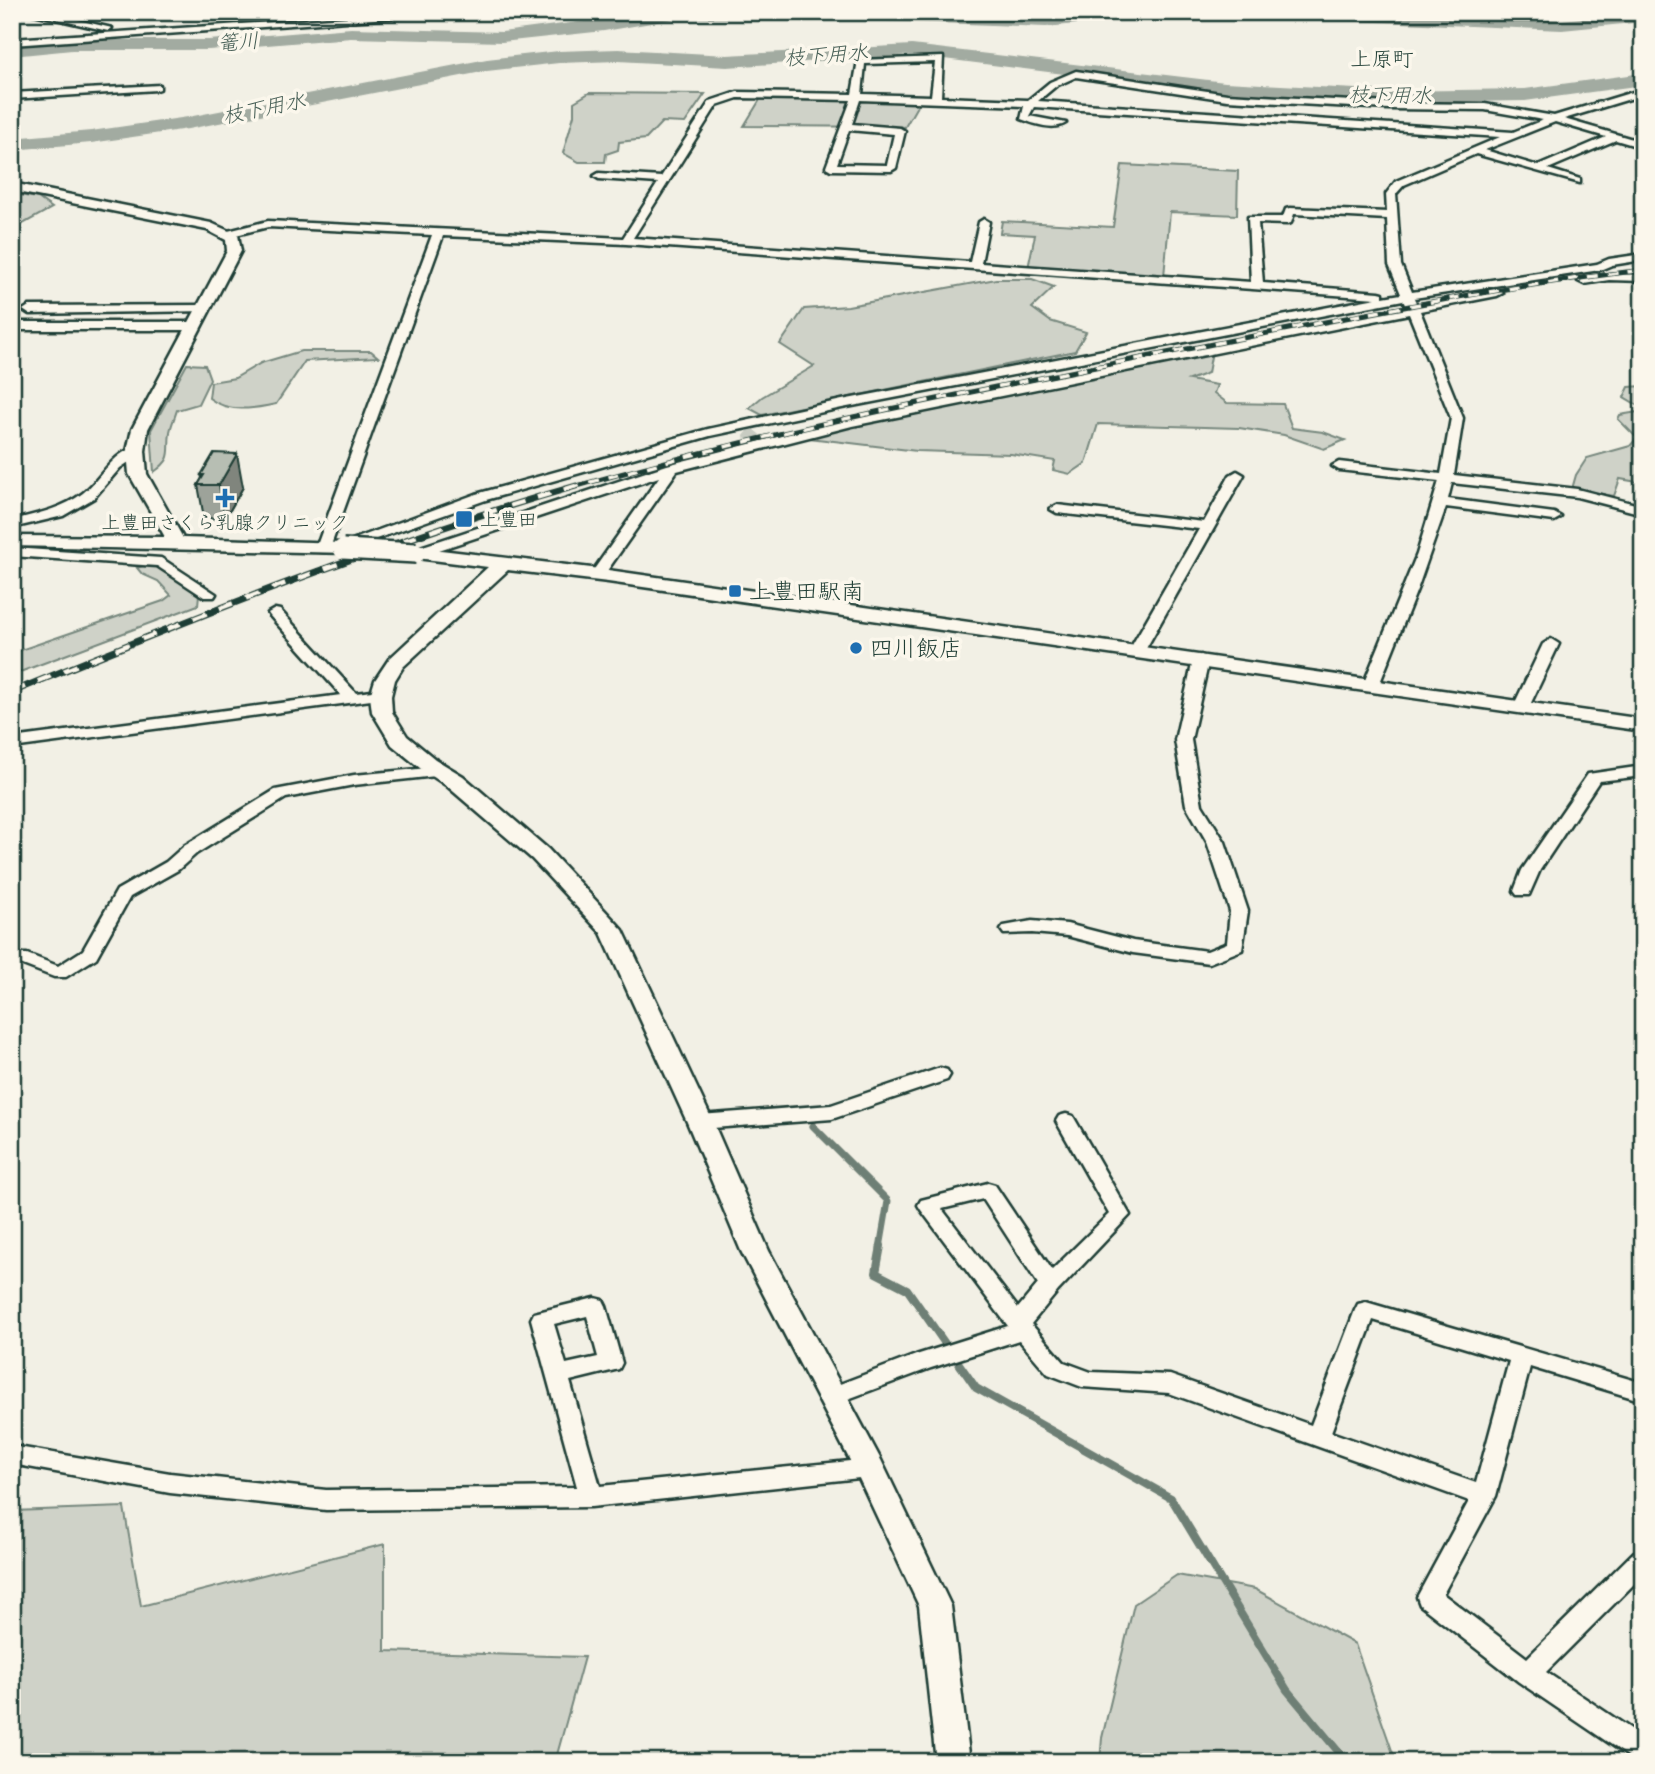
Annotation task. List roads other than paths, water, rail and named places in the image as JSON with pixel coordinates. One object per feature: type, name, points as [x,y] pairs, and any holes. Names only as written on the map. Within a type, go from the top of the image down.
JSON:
[{"type":"street","points":[[29,12],[110,29],[391,12]]},
{"type":"street","points":[[12,41],[470,12]]},
{"type":"street","points":[[1490,12],[1502,12]]},
{"type":"street","points":[[845,127],[900,131],[891,168],[831,167],[845,127],[857,96],[861,62],[897,58],[940,59],[936,97]]},
{"type":"street","points":[[1061,123],[1039,122],[1024,117],[1030,102],[1070,74],[1076,74],[1171,90],[1259,99],[1388,106],[1480,107],[1554,120],[1643,145]]},
{"type":"street","points":[[12,96],[157,87]]},
{"type":"street","points":[[626,241],[713,103],[737,95],[936,97],[1515,135]]},
{"type":"street","points":[[1371,685],[1426,549],[1446,479],[1457,418],[1395,265],[1390,197],[1400,183],[1430,168],[1554,120],[1640,95]]},
{"type":"street","points":[[1258,117],[1259,99]]},
{"type":"street","points":[[1539,169],[1616,137]]},
{"type":"street","points":[[1478,151],[1576,181]]},
{"type":"street","points":[[599,176],[665,180]]},
{"type":"street","points":[[12,187],[105,204],[228,233],[268,225],[626,241],[1406,297]]},
{"type":"street","points":[[1257,286],[1252,219],[1287,221],[1290,211],[1392,216]]},
{"type":"street","points":[[975,266],[984,222]]},
{"type":"street","points":[[177,543],[138,474],[136,451],[139,429],[234,251],[234,242],[228,233]]},
{"type":"street","points":[[334,549],[438,234]]},
{"type":"street","points":[[416,553],[671,468],[751,436],[856,402],[1406,297],[1600,267],[1609,261],[1643,257]]},
{"type":"street","points":[[334,549],[481,497],[751,436],[851,422],[1487,295],[1609,277],[1643,278]]},
{"type":"street","points":[[31,326],[36,310],[204,309]]},
{"type":"street","points":[[12,326],[195,326]]},
{"type":"street","points":[[12,524],[58,513],[89,495],[115,465],[136,451]]},
{"type":"street","points":[[1339,466],[1577,494],[1643,510]]},
{"type":"street","points":[[597,575],[671,468]]},
{"type":"street","points":[[1136,652],[1237,475]]},
{"type":"street","points":[[1440,502],[1554,517]]},
{"type":"street","points":[[1057,509],[1206,526]]},
{"type":"street","points":[[12,541],[334,549],[416,553],[504,562],[1643,724]]},
{"type":"street","points":[[12,552],[161,562],[209,594]]},
{"type":"street","points":[[504,562],[479,588],[409,649],[389,673],[380,695],[381,710],[388,727],[540,854],[611,930],[700,1122],[755,1251],[870,1469],[936,1606],[953,1762]]},
{"type":"street","points":[[275,613],[352,698]]},
{"type":"street","points":[[1521,707],[1550,644]]},
{"type":"street","points":[[1010,930],[1032,926],[1067,930],[1133,947],[1209,957],[1236,946],[1239,911],[1216,842],[1194,805],[1183,740],[1201,660]]},
{"type":"street","points":[[12,743],[380,695]]},
{"type":"street","points":[[1523,891],[1531,870],[1594,778],[1643,771]]},
{"type":"street","points":[[21,958],[60,973],[90,954],[123,894],[172,866],[190,850],[281,794],[354,780],[439,772]]},
{"type":"street","points":[[700,1122],[832,1112],[940,1075]]},
{"type":"street","points":[[832,1396],[1020,1327],[1050,1285],[1120,1215],[1066,1121]]},
{"type":"street","points":[[1050,1285],[988,1190],[928,1205],[1020,1327],[1056,1368],[1090,1381],[1170,1384],[1484,1496]]},
{"type":"street","points":[[1318,1437],[1366,1310],[1643,1392]]},
{"type":"street","points":[[1522,1356],[1484,1496],[1429,1597],[1528,1674],[1643,1752]]},
{"type":"street","points":[[557,1375],[592,1497]]},
{"type":"street","points":[[12,1455],[196,1487],[326,1500],[592,1497],[870,1469]]},
{"type":"street","points":[[1528,1674],[1643,1559]]},
{"type":"waterway","name":"篭川","points":[[12,51],[72,45],[209,45],[351,33],[502,37],[604,26],[681,13],[828,14],[1046,22],[1097,17],[1260,12],[1562,25],[1643,17]]},
{"type":"waterway","name":"枝下用水","points":[[12,144],[91,137],[188,123],[487,65],[559,57],[618,55],[727,61],[912,50],[1225,88],[1393,97],[1525,95],[1643,79]]},
{"type":"waterway","points":[[813,1126],[888,1201],[880,1248]]},
{"type":"waterway","points":[[881,1246],[876,1273],[907,1289],[976,1388],[1171,1498],[1287,1690],[1347,1762]]},
{"type":"tunnel","points":[[747,432],[757,440]]},
{"type":"railway","points":[[570,488],[798,429],[1028,380],[1412,306],[1643,270]]},
{"type":"railway","points":[[12,692],[362,555],[576,486]]},
{"type":"place","name":"上豊田さくら乳腺クリニック","points":[[225,498]]},
{"type":"place","name":"上豊田","points":[[464,519]]},
{"type":"place","name":"上豊田駅南","points":[[735,591]]},
{"type":"place","name":"四川飯店","points":[[856,648]]},
{"type":"district","name":"上原町","points":[[1382,59]]}]
